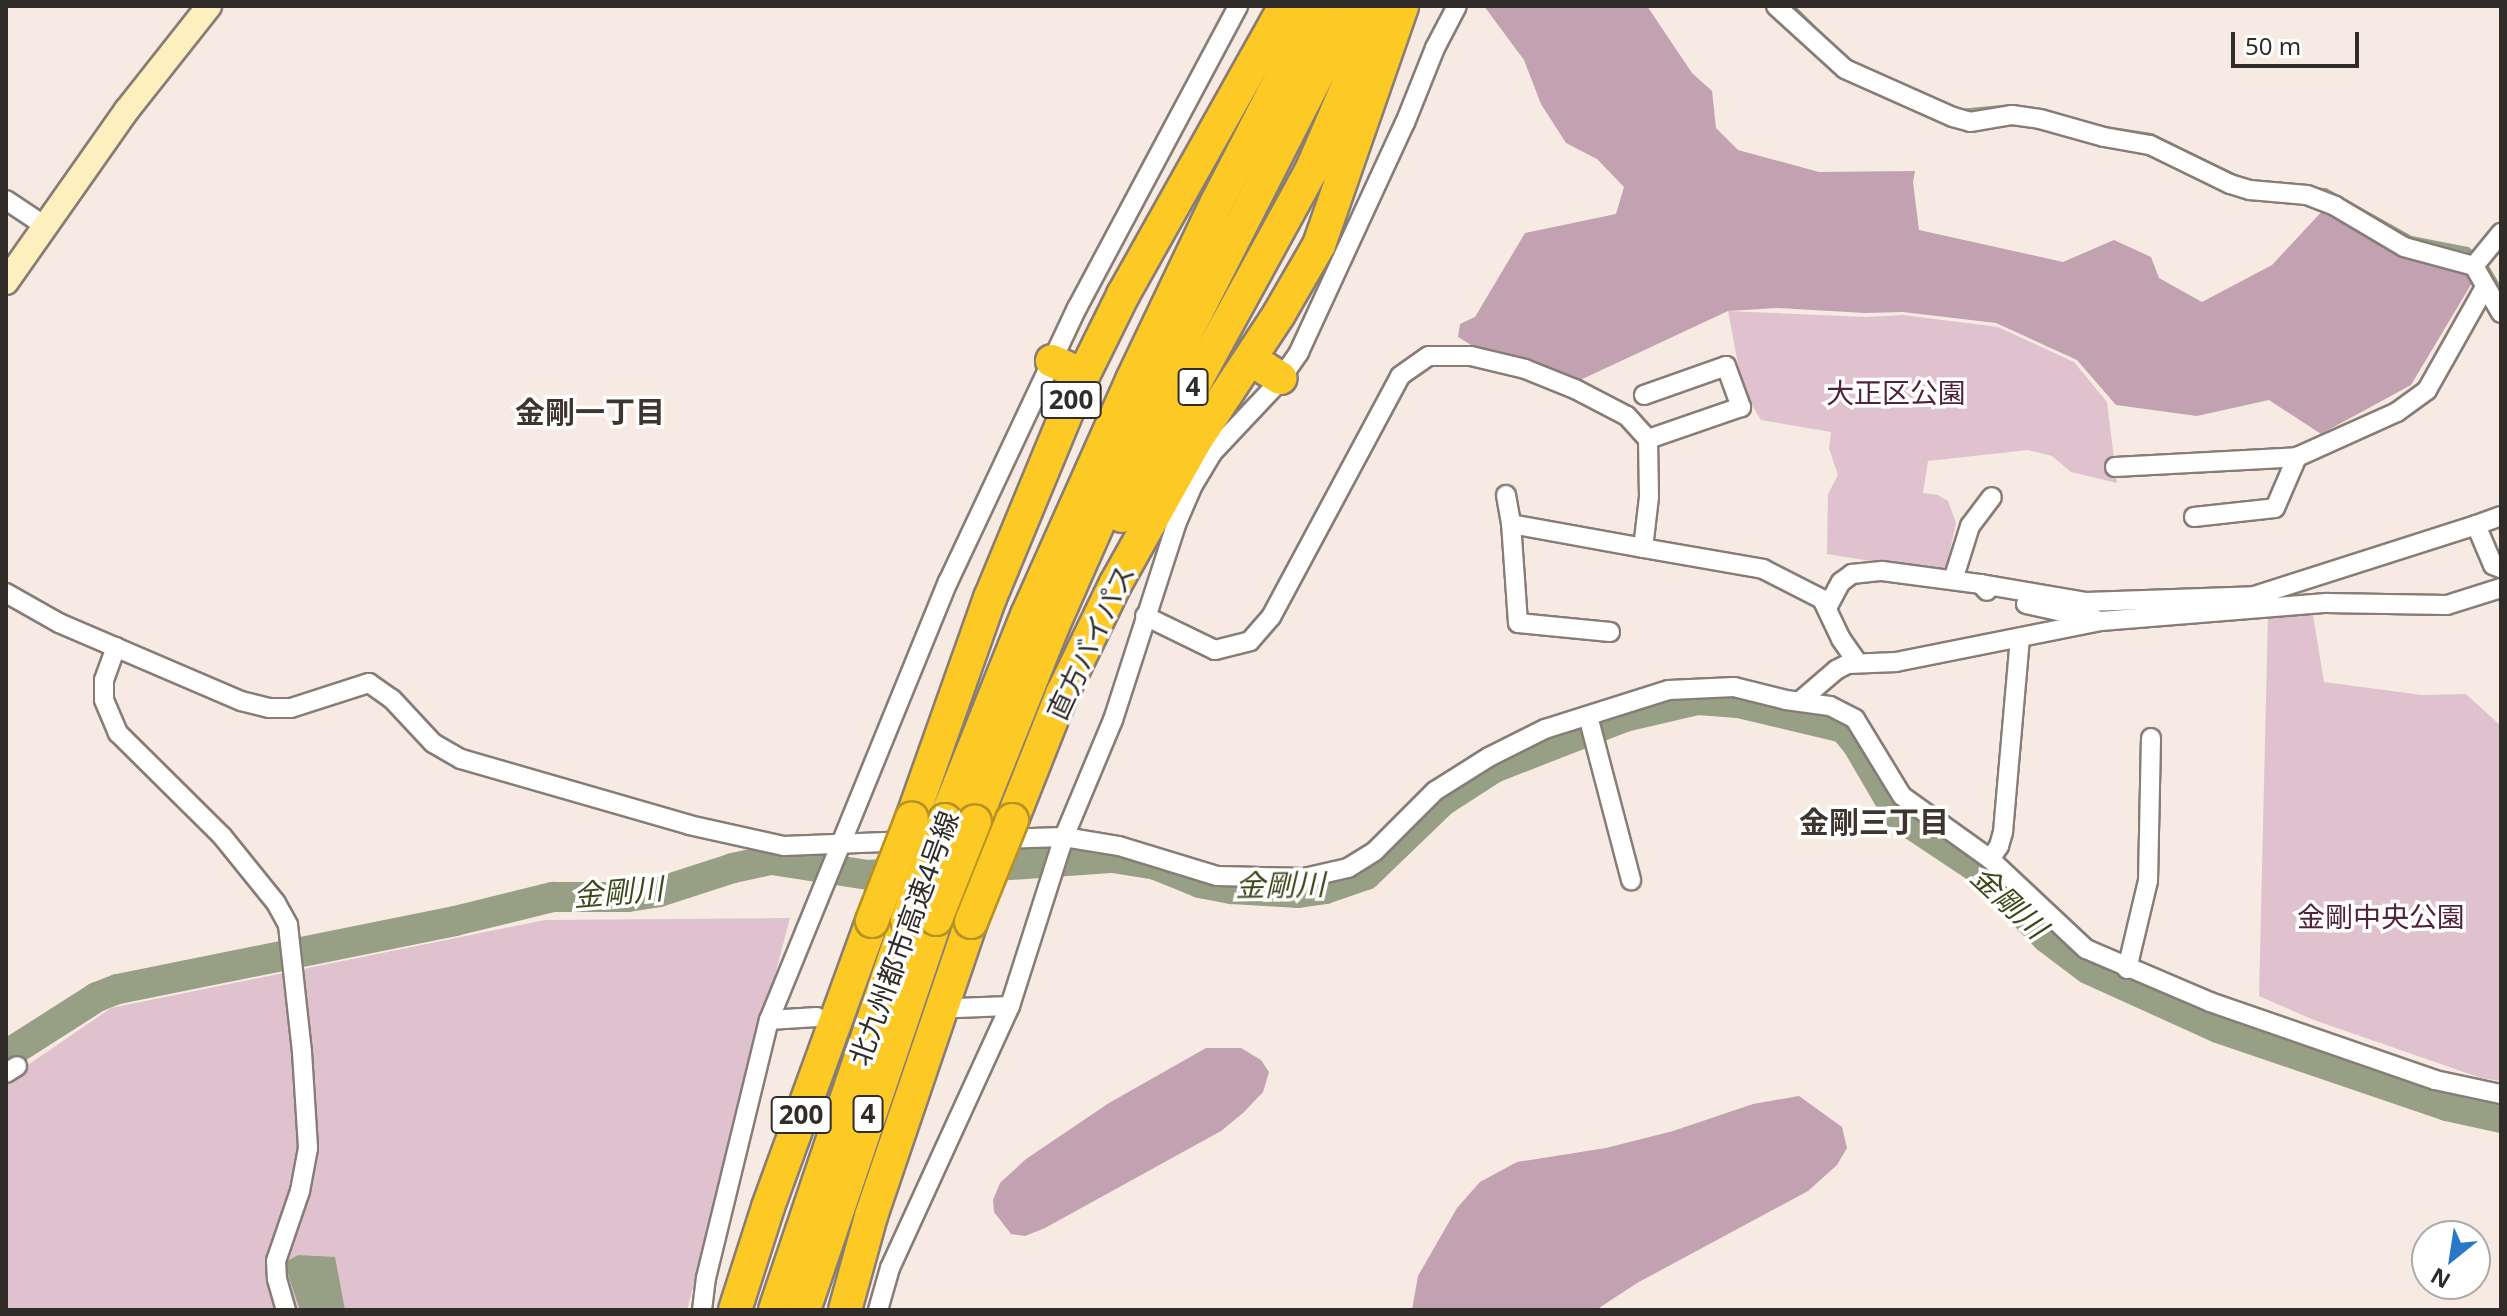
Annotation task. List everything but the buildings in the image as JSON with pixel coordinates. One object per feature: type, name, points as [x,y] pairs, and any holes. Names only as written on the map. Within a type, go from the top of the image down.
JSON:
[{"type":"highway","name":"200","points":[[735,1310],[768,1207],[990,598],[1083,375],[1123,295],[1285,6]]},
{"type":"highway","points":[[971,749],[1139,366],[1217,202],[1318,6]]},
{"type":"highway","points":[[960,820],[998,766],[1053,626],[1159,386],[1353,6]]},
{"type":"highway","name":"4","points":[[998,766],[1042,686],[1129,502],[1311,171],[1382,6]]},
{"type":"highway","name":"直方バイパス","points":[[845,1310],[871,1216],[971,922],[1062,694],[1116,583],[1196,440],[1298,284],[1330,220],[1402,6]]},
{"type":"highway","points":[[1330,220],[1363,160],[1417,6]]},
{"type":"highway","name":"4","points":[[971,749],[1008,617],[1062,461],[1189,202],[1235,99]]},
{"type":"highway","points":[[1250,359],[1281,378]]},
{"type":"highway","points":[[1052,361],[1083,375]]},
{"type":"highway","name":"北九州都市高速4号線","points":[[775,1310],[960,820],[971,749]]},
{"type":"highway","name":"北九州都市高速4号線","points":[[804,1310],[922,920]]},
{"type":"street","points":[[6,282],[127,110],[209,6]]},
{"type":"street","points":[[702,1310],[706,1278],[769,1020],[844,843],[948,582],[1052,361],[1238,6]]},
{"type":"street","points":[[878,1310],[890,1268],[1010,1006],[1064,837],[1113,720],[1145,616],[1193,485],[1212,453],[1281,378],[1299,352],[1405,123],[1435,48],[1457,6]]},
{"type":"street","points":[[1776,6],[1845,69],[1953,117],[1970,122],[2012,115],[2040,119],[2104,137],[2150,145],[2230,184],[2250,190],[2307,195],[2335,206],[2404,247],[2474,266],[2501,313]]},
{"type":"street","points":[[6,200],[45,226]]},
{"type":"street","points":[[2474,266],[2501,233]]},
{"type":"street","points":[[2115,467],[2297,457],[2415,401],[2427,390],[2485,287]]},
{"type":"street","points":[[1145,616],[1215,650],[1250,641],[1271,617],[1400,376],[1429,356],[1471,356],[1525,369],[1575,389],[1627,416],[1648,439],[1649,497],[1643,548]]},
{"type":"street","points":[[1644,395],[1726,366],[1741,407],[1648,439]]},
{"type":"street","points":[[2194,517],[2275,508],[2297,457]]},
{"type":"street","points":[[1506,495],[1518,623],[1610,632]]},
{"type":"street","points":[[1953,580],[1970,526],[1992,497]]},
{"type":"street","points":[[1828,606],[1841,582],[1852,574],[1882,571],[2086,602],[2254,596],[2501,516]]},
{"type":"street","points":[[1511,524],[1763,569],[1822,599],[1828,606],[1851,665]]},
{"type":"street","points":[[2476,525],[2493,565],[2501,568]]},
{"type":"street","points":[[1981,584],[1989,593],[2008,600],[2101,621]]},
{"type":"street","points":[[1800,701],[1851,665],[1896,662],[2101,621],[2326,603],[2447,605],[2501,588]]},
{"type":"street","points":[[6,593],[59,623],[241,701],[269,708],[291,708],[369,683],[392,699],[433,743],[461,759],[702,828],[784,846],[1064,837],[1119,846],[1217,876],[1304,878],[1348,868],[1375,851],[1435,791],[1489,757],[1545,729],[1669,690],[1734,687],[1830,706],[1855,719]]},
{"type":"street","points":[[1990,859],[1999,846],[2003,832],[2020,638]]},
{"type":"street","points":[[116,647],[104,680],[104,700],[118,733],[222,836],[276,903],[288,925],[302,1052],[308,1148],[300,1191],[276,1261],[277,1279],[286,1310]]},
{"type":"street","points":[[1851,665],[1836,693],[1902,796],[1990,859],[2086,949],[2210,1002],[2435,1080],[2501,1094]]},
{"type":"street","points":[[1588,716],[1631,880]]},
{"type":"street","points":[[2127,969],[2148,881],[2151,738]]},
{"type":"street","points":[[1869,782],[1886,773]]},
{"type":"street","points":[[956,1008],[1010,1006]]},
{"type":"street","points":[[769,1020],[817,1017]]},
{"type":"green space","name":"大正区公園","points":[[1728,311],[1866,317],[1903,315],[1998,327],[2074,362],[2107,402],[2117,483],[2071,472],[2052,456],[2028,450],[1928,461],[1923,493],[1938,495],[1948,501],[1956,523],[1945,573],[1827,554],[1828,494],[1838,475],[1829,448],[1831,432],[1761,420],[1743,391]]},
{"type":"green space","name":"金剛中央公園","points":[[2312,609],[2324,682],[2422,695],[2466,694],[2501,726],[2501,1081],[2481,1078],[2314,1020],[2259,996],[2268,614]]},
{"type":"green space","points":[[790,918],[687,1310],[12,1310],[6,1306],[6,1080],[111,1008],[545,920]]},
{"type":"shaded area","points":[[1484,6],[1647,6],[1692,73],[1712,91],[1716,128],[1738,150],[1819,172],[1915,171],[1913,182],[1919,230],[2063,262],[2114,240],[2151,257],[2159,278],[2202,302],[2272,265],[2325,208],[2466,270],[2472,283],[2411,385],[2321,434],[2269,400],[2197,416],[2116,405],[2077,360],[1996,323],[1903,312],[1777,308],[1728,311],[1576,382],[1534,362],[1471,345],[1458,337],[1460,324],[1475,317],[1525,233],[1616,214],[1624,187],[1597,159],[1566,143],[1541,104],[1524,60]]},
{"type":"shaded area","points":[[1206,1048],[1241,1048],[1261,1060],[1269,1072],[1263,1092],[1243,1113],[1221,1131],[1045,1228],[1025,1236],[1011,1234],[994,1212],[993,1200],[1000,1183],[1026,1159],[1109,1103]]},
{"type":"shaded area","points":[[1799,1096],[1842,1127],[1847,1148],[1837,1165],[1808,1191],[1637,1283],[1596,1310],[1412,1310],[1418,1276],[1457,1208],[1480,1182],[1517,1162],[1606,1148],[1673,1131],[1753,1104]]},
{"type":"shaded area","points":[[298,1255],[335,1257],[345,1310],[300,1310],[284,1263]]},
{"type":"waterway","points":[[1792,6],[1828,42]]},
{"type":"waterway","points":[[1879,75],[1959,111],[2011,106],[2047,112]]},
{"type":"waterway","points":[[2099,127],[2151,135],[2235,176]]},
{"type":"waterway","points":[[2292,185],[2325,190],[2411,238],[2467,249],[2484,263],[2501,291]]},
{"type":"waterway","name":"金剛川","points":[[6,1055],[97,997],[118,989],[455,921],[553,897],[628,897],[659,892],[733,868],[772,860],[868,875],[1113,858],[1156,865],[1200,883],[1232,889],[1298,893],[1325,889],[1366,875],[1443,801],[1494,768],[1625,717],[1698,700],[1738,703],[1844,728],[1857,744],[1899,816],[1983,872],[2047,938],[2088,969],[2218,1028],[2447,1106],[2501,1118]]},
{"type":"district","name":"金剛一丁目","points":[[590,412]]},
{"type":"district","name":"金剛三丁目","points":[[1874,822]]}]
